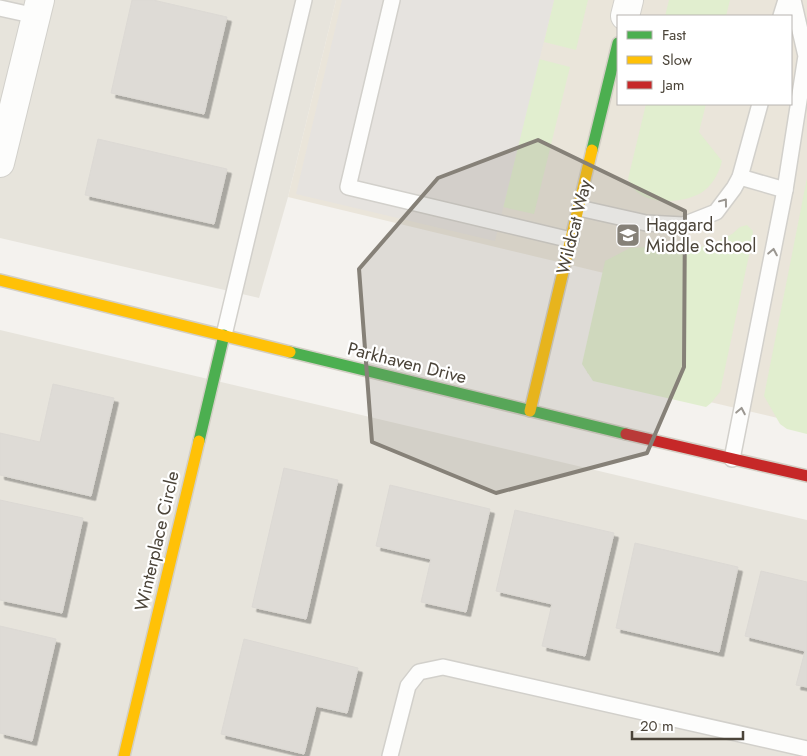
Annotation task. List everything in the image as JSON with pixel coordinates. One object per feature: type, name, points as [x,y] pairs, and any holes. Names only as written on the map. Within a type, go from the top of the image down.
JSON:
[{"type":"street","points":[[625,15],[629,0]]},
{"type":"street","points":[[0,163],[38,8]]},
{"type":"street","name":"Wildcat Way","points":[[530,411],[617,47]]},
{"type":"street","name":"Parkhaven Drive","points":[[0,280],[530,411],[807,476]]},
{"type":"street","name":"Winterplace Circle","points":[[124,756],[224,335]]},
{"type":"lane","points":[[224,335],[304,0]]},
{"type":"lane","points":[[392,0],[348,187],[571,240]]},
{"type":"lane","points":[[782,15],[786,0]]},
{"type":"lane","points":[[732,459],[785,190],[806,56],[793,0]]},
{"type":"lane","points":[[0,8],[38,8]]},
{"type":"lane","points":[[579,208],[646,223],[683,225],[716,212],[740,177],[760,105]]},
{"type":"lane","points":[[740,177],[785,190]]},
{"type":"lane","points":[[390,756],[408,686],[419,672],[443,667],[807,749]]},
{"type":"highlighted area","points":[[538,140],[685,211],[684,367],[647,453],[496,493],[372,442],[359,269],[438,178]]},
{"type":"shaded area","points":[[0,0],[336,0],[288,197],[259,298],[0,238]]},
{"type":"shaded area","name":"Haggard Middle School","points":[[336,0],[807,0],[807,425],[587,373],[608,274],[288,197]]},
{"type":"shaded area","points":[[342,0],[554,0],[495,241],[296,194]]},
{"type":"shaded area","points":[[0,330],[807,520],[807,756],[0,756]]},
{"type":"green space","points":[[554,0],[588,0],[576,50],[544,42]]},
{"type":"green space","points":[[669,0],[730,0],[726,15],[665,15]]},
{"type":"green space","points":[[539,59],[570,67],[534,214],[503,207]]},
{"type":"green space","points":[[646,105],[706,105],[699,132],[722,161],[719,170],[708,187],[701,193],[685,199],[666,201],[648,198],[640,194],[632,187],[628,179]]},
{"type":"green space","points":[[807,178],[807,434],[787,429],[780,424],[764,396]]},
{"type":"green space","points":[[747,225],[753,231],[752,241],[720,392],[711,403],[706,407],[593,381],[582,364],[605,261],[630,248],[647,247],[672,252],[691,250],[715,243],[732,234],[740,227]]},
{"type":"building","points":[[132,0],[153,0],[227,17],[204,114],[111,93]]},
{"type":"building","points":[[98,139],[227,169],[214,224],[85,195]]},
{"type":"building","points":[[53,384],[114,398],[91,496],[0,475],[0,433],[40,442]]},
{"type":"building","points":[[284,468],[338,480],[306,619],[252,607]]},
{"type":"building","points":[[390,485],[490,509],[466,612],[421,602],[431,559],[376,546]]},
{"type":"building","points":[[0,500],[83,518],[62,613],[0,600]]},
{"type":"building","points":[[515,510],[614,533],[585,656],[542,646],[552,604],[496,591]]},
{"type":"building","points":[[635,543],[738,567],[719,652],[616,628]]},
{"type":"building","points":[[761,571],[807,582],[807,687],[796,685],[805,651],[745,636]]},
{"type":"building","points":[[0,626],[56,639],[32,741],[0,733]]},
{"type":"building","points":[[244,639],[358,668],[347,713],[316,706],[304,754],[221,734]]},
{"type":"traffic: fast","points":[[592,150],[617,47]]},
{"type":"traffic: fast","points":[[199,441],[224,335]]},
{"type":"traffic: fast","points":[[290,352],[626,434]]},
{"type":"traffic: slow","points":[[530,411],[592,150]]},
{"type":"traffic: slow","points":[[0,280],[290,352]]},
{"type":"traffic: slow","points":[[124,756],[199,441]]},
{"type":"traffic: jam","points":[[626,434],[807,476]]},
{"type":"place","name":"Haggard Middle School","points":[[628,235]]}]
